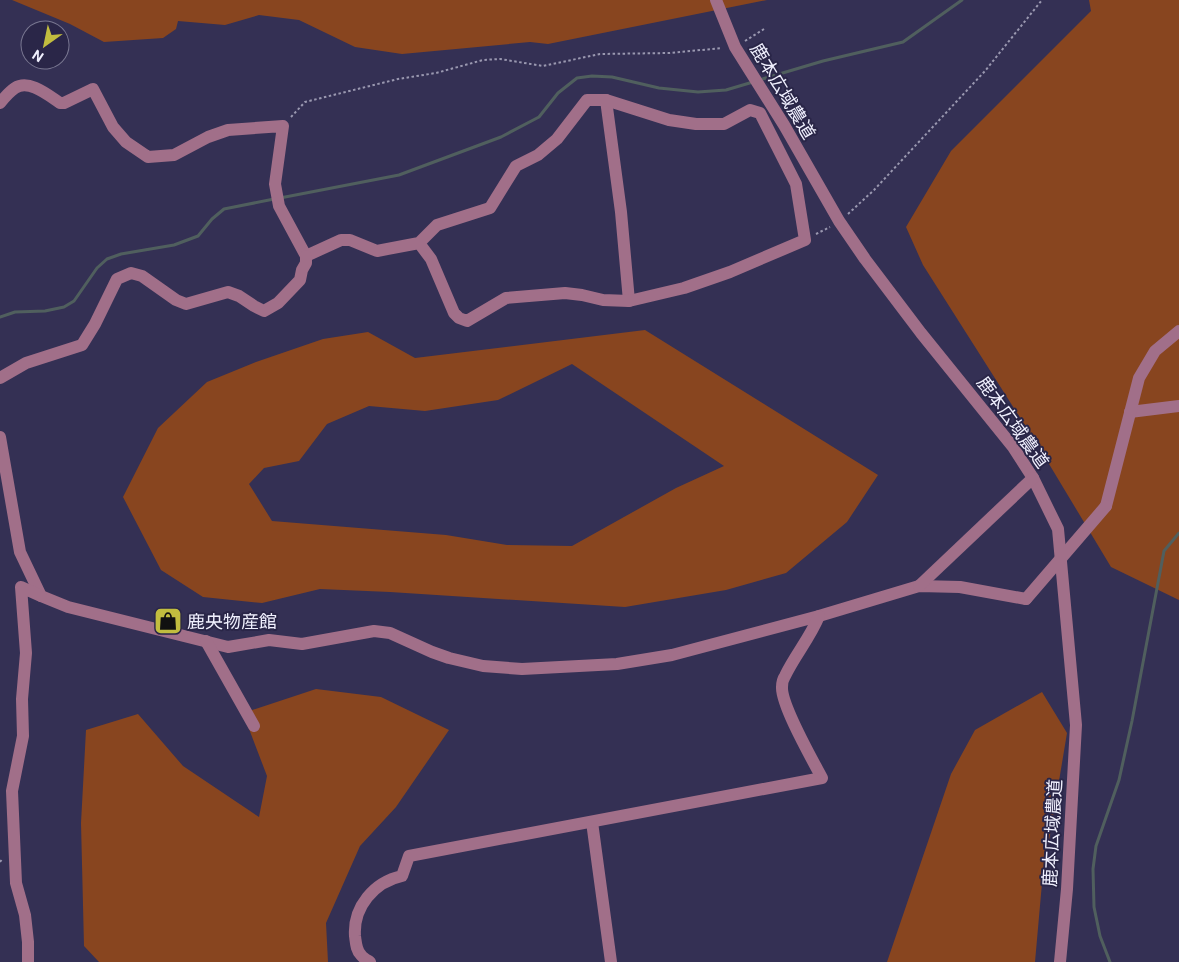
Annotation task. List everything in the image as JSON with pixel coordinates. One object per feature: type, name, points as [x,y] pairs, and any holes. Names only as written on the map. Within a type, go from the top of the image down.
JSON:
[{"type":"street","name":"鹿本広域農道","points":[[716,0],[735,47],[747,64],[839,221],[910,318],[1013,447],[1032,478],[1058,529],[1076,725],[1067,889],[1060,962]]},
{"type":"street","points":[[0,103],[15,88],[23,85],[35,88],[60,103],[64,103],[93,89],[113,127],[126,142],[148,157],[174,155],[208,137],[228,130],[282,126],[275,184],[279,206],[306,256],[306,263],[300,280],[278,303],[264,311],[239,296],[228,292],[186,304],[176,300],[142,276],[131,273],[118,279],[82,345],[26,363],[0,378]]},
{"type":"street","points":[[306,256],[341,240],[350,240],[377,251],[420,243],[437,225],[490,208],[516,166],[538,155],[557,139],[587,100],[606,100],[668,120],[696,124],[724,124],[750,110],[760,113],[796,184],[805,240],[730,272],[684,288],[629,301],[603,300],[566,293],[506,298],[467,321],[459,318],[454,313],[431,259],[420,243]]},
{"type":"street","points":[[606,100],[621,212],[629,301]]},
{"type":"street","points":[[28,962],[25,915],[16,883],[12,791],[23,736],[22,699],[26,653],[21,587],[68,607],[228,647],[269,640],[302,644],[374,631],[390,633],[432,652],[483,666],[522,669],[607,665],[672,655],[819,616],[919,586],[960,587],[1026,599],[1106,506],[1139,378],[1155,351],[1179,331]]},
{"type":"street","points":[[1130,412],[1179,406]]},
{"type":"street","points":[[0,436],[20,552],[41,596]]},
{"type":"street","points":[[919,586],[1032,478]]},
{"type":"street","points":[[370,962],[360,954],[356,947],[354,925],[360,907],[375,889],[392,878],[402,876],[409,856],[822,778],[790,714],[783,696],[782,686],[784,677],[813,631],[819,616]]},
{"type":"street","points":[[206,641],[254,726]]},
{"type":"street","points":[[592,822],[611,962]]},
{"type":"path","points":[[805,240],[839,221],[874,190],[985,71],[1042,0]]},
{"type":"path","points":[[282,126],[305,102],[398,79],[436,73],[483,60],[500,59],[543,66],[600,54],[670,53],[735,47],[764,29]]},
{"type":"shaded area","points":[[12,0],[767,0],[548,44],[530,42],[402,54],[355,47],[299,20],[259,15],[225,25],[178,21],[176,29],[163,38],[104,42],[70,24],[70,20],[60,20]]},
{"type":"shaded area","points":[[1089,0],[1179,0],[1179,600],[1111,567],[1040,449],[923,265],[906,227],[951,151],[1091,11]]},
{"type":"shaded area","points":[[645,330],[878,475],[847,522],[786,573],[726,590],[625,607],[320,589],[262,603],[203,597],[161,570],[123,497],[158,428],[207,382],[256,362],[323,339],[368,332],[415,358]],"holes":[[[572,364],[724,466],[676,488],[572,546],[507,545],[446,535],[272,521],[249,484],[264,468],[299,461],[327,424],[369,406],[425,411],[498,400]]]},
{"type":"shaded area","points":[[316,689],[381,697],[449,730],[396,807],[360,846],[326,923],[328,962],[99,962],[84,946],[81,823],[86,730],[138,714],[183,766],[259,817],[267,776],[243,713]]},
{"type":"shaded area","points":[[1042,692],[1067,733],[1042,883],[1035,962],[887,962],[951,774],[975,730]]},
{"type":"waterway","points":[[759,80],[823,61],[903,42],[962,0]]},
{"type":"waterway","points":[[280,198],[399,175],[501,137],[539,117],[558,93],[577,78],[592,76],[612,77],[659,88],[698,92],[726,90],[753,82]]},
{"type":"waterway","points":[[0,317],[15,312],[45,311],[64,307],[74,301],[97,268],[107,259],[121,254],[174,245],[198,236],[212,219],[224,209],[274,199]]},
{"type":"waterway","points":[[1110,962],[1100,936],[1094,907],[1093,869],[1096,846],[1119,780],[1164,551],[1179,533]]},
{"type":"place","name":"鹿央物産館","points":[[168,621]]}]
